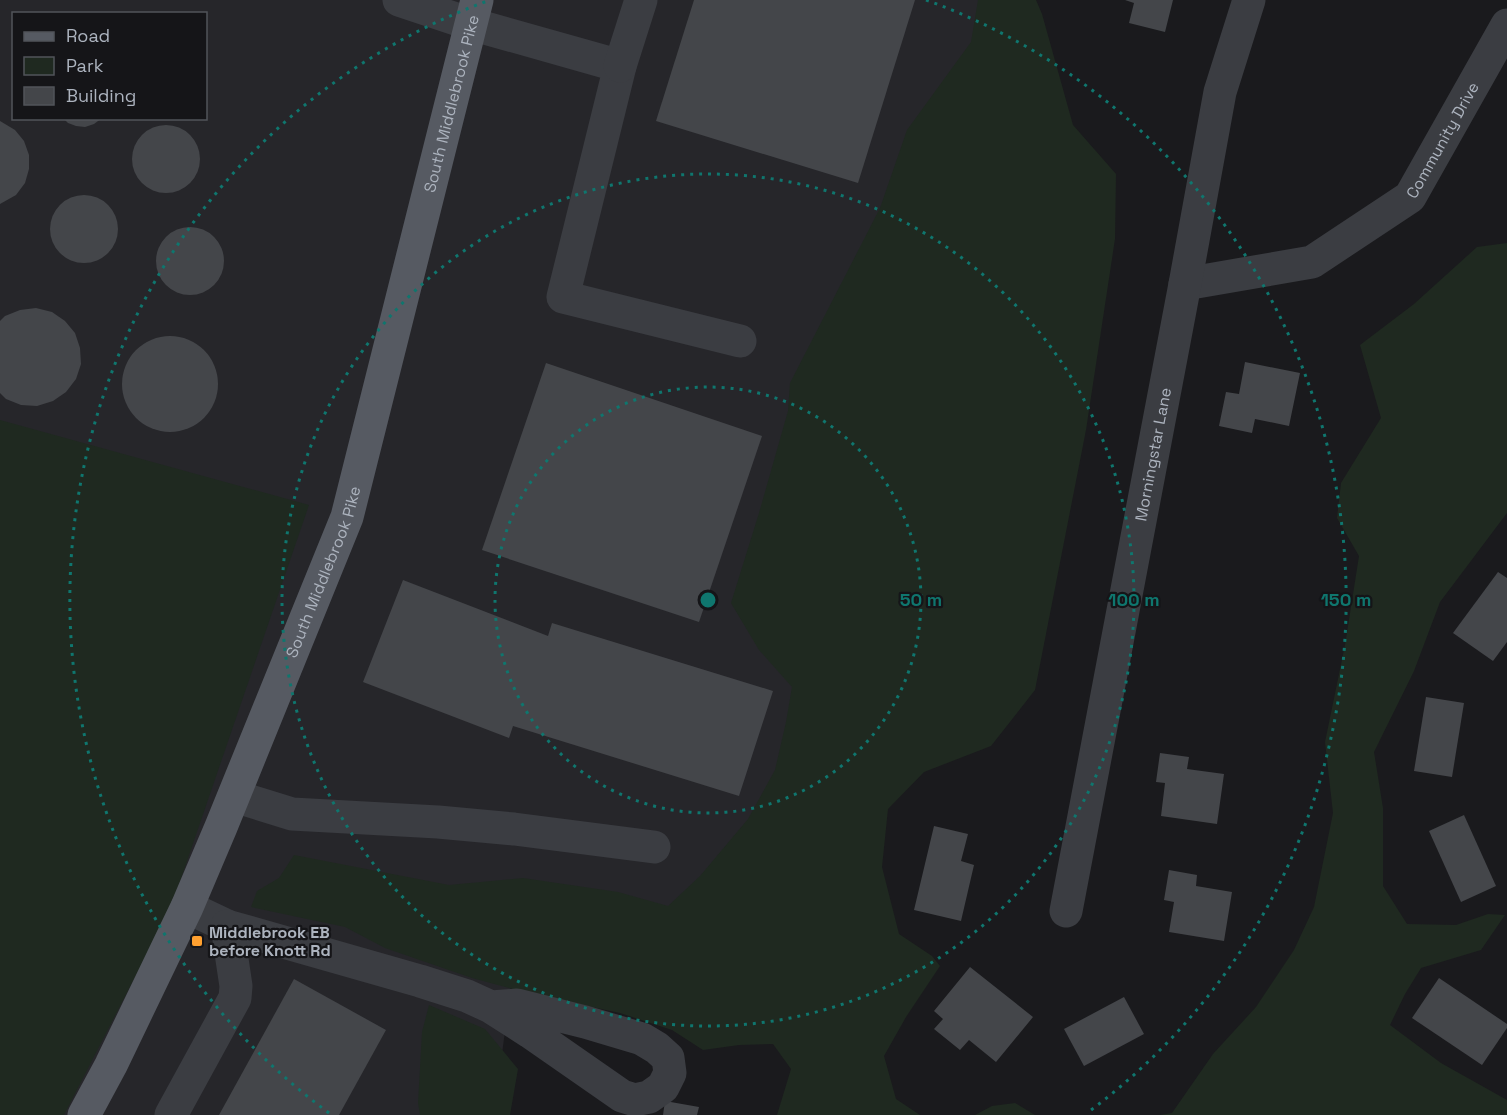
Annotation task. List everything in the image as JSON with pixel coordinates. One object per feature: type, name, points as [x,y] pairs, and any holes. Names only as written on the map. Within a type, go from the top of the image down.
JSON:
[{"type":"main road","name":"South Middlebrook Pike","points":[[84,1115],[111,1065],[187,907],[347,517],[474,12]]},
{"type":"street","points":[[399,0],[474,12],[620,66]]},
{"type":"street","points":[[641,0],[620,66],[562,297],[740,341]]},
{"type":"street","name":"Morningstar Lane","points":[[1066,911],[1220,92],[1249,0]]},
{"type":"street","name":"Community Drive","points":[[1185,284],[1312,262],[1410,197],[1507,25]]},
{"type":"street","points":[[234,796],[292,814],[438,822],[654,847]]},
{"type":"street","points":[[187,907],[227,926],[467,996],[491,1007],[530,1032],[622,1096],[634,1100],[649,1097],[663,1087],[670,1073],[668,1058],[642,1039],[517,1005],[491,1007]]},
{"type":"street","points":[[171,1115],[235,998],[236,986],[227,926]]},
{"type":"shaded area","points":[[0,0],[1024,0],[830,1017],[511,985],[494,1115],[0,1115]]},
{"type":"green space","points":[[978,0],[1036,0],[1073,125],[1116,174],[1115,239],[1086,430],[1035,690],[991,746],[924,772],[888,809],[882,867],[899,934],[932,956],[940,966],[906,1017],[884,1056],[896,1099],[920,1115],[777,1115],[791,1069],[773,1044],[739,1045],[703,1050],[672,1030],[620,1013],[531,994],[472,978],[385,948],[345,927],[251,907],[257,891],[279,878],[294,855],[449,885],[523,878],[618,892],[668,906],[700,876],[748,819],[775,770],[792,687],[759,650],[731,603],[788,411],[790,383],[880,208],[907,130],[971,42]]},
{"type":"green space","points":[[1507,243],[1507,513],[1440,602],[1414,671],[1374,752],[1383,808],[1383,886],[1407,924],[1456,925],[1488,914],[1505,915],[1481,950],[1421,968],[1390,1025],[1441,1063],[1507,1100],[1507,1115],[1160,1115],[1172,1113],[1213,1054],[1256,1007],[1294,950],[1314,907],[1333,813],[1325,742],[1345,645],[1359,556],[1337,518],[1341,483],[1381,418],[1360,345],[1414,304],[1477,247]]},
{"type":"green space","points":[[0,420],[309,505],[172,905],[64,1115],[0,1115]]},
{"type":"green space","points":[[429,1005],[485,1029],[518,1069],[510,1115],[420,1115],[418,1103],[422,1032]]},
{"type":"green space","points":[[1015,1103],[1035,1115],[975,1115],[992,1106]]},
{"type":"building","points":[[694,0],[915,0],[858,183],[656,121]]},
{"type":"building","points":[[1125,0],[1173,0],[1165,32],[1129,23],[1134,3]]},
{"type":"building","points":[[65,120],[99,120],[85,127],[68,123]]},
{"type":"building","points":[[0,121],[15,130],[24,141],[29,155],[29,169],[25,183],[16,195],[0,204]]},
{"type":"building","points":[[159,125],[173,125],[185,130],[195,140],[200,159],[195,178],[185,188],[173,193],[159,193],[147,188],[137,178],[132,166],[132,152],[137,140],[147,130]]},
{"type":"building","points":[[77,195],[91,195],[103,200],[113,210],[118,229],[113,248],[103,258],[91,263],[77,263],[65,258],[55,248],[50,236],[50,222],[55,210],[65,200]]},
{"type":"building","points":[[183,227],[197,227],[209,232],[219,242],[224,261],[219,280],[209,290],[197,295],[183,295],[171,290],[161,280],[156,268],[156,254],[161,242],[171,232]]},
{"type":"building","points":[[36,308],[52,312],[65,321],[75,333],[80,348],[81,364],[76,379],[66,392],[53,401],[37,406],[21,405],[6,399],[0,393],[0,321],[5,316],[20,310]]},
{"type":"building","points":[[161,336],[179,336],[197,344],[210,357],[218,375],[215,403],[197,424],[179,432],[161,432],[143,424],[130,411],[122,393],[122,375],[130,357],[143,344]]},
{"type":"building","points":[[1245,362],[1300,373],[1289,426],[1255,419],[1252,433],[1219,426],[1226,392],[1239,394]]},
{"type":"building","points":[[546,363],[762,436],[699,622],[482,550]]},
{"type":"building","points":[[1498,572],[1507,578],[1507,642],[1493,661],[1453,633]]},
{"type":"building","points":[[403,580],[548,636],[552,623],[773,691],[739,796],[513,726],[509,738],[363,682]]},
{"type":"building","points":[[1426,697],[1464,703],[1452,777],[1414,771]]},
{"type":"building","points":[[1160,753],[1189,757],[1187,769],[1224,774],[1217,824],[1161,816],[1165,783],[1156,782]]},
{"type":"building","points":[[1464,815],[1496,886],[1461,902],[1429,831]]},
{"type":"building","points":[[934,826],[968,834],[961,861],[974,865],[961,921],[914,910]]},
{"type":"building","points":[[1169,870],[1197,875],[1196,886],[1232,892],[1224,941],[1169,932],[1174,902],[1164,900]]},
{"type":"building","points":[[970,967],[1033,1017],[996,1062],[969,1040],[960,1050],[934,1029],[943,1019],[934,1011]]},
{"type":"building","points":[[1439,978],[1507,1024],[1507,1028],[1482,1065],[1412,1018]]},
{"type":"building","points":[[294,979],[386,1030],[339,1115],[219,1115]]},
{"type":"building","points":[[1124,997],[1144,1034],[1084,1066],[1064,1029]]},
{"type":"building","points":[[665,1101],[699,1107],[697,1115],[663,1115]]},
{"type":"place","name":"Middlebrook EB before Knott Rd","points":[[197,941]]}]
